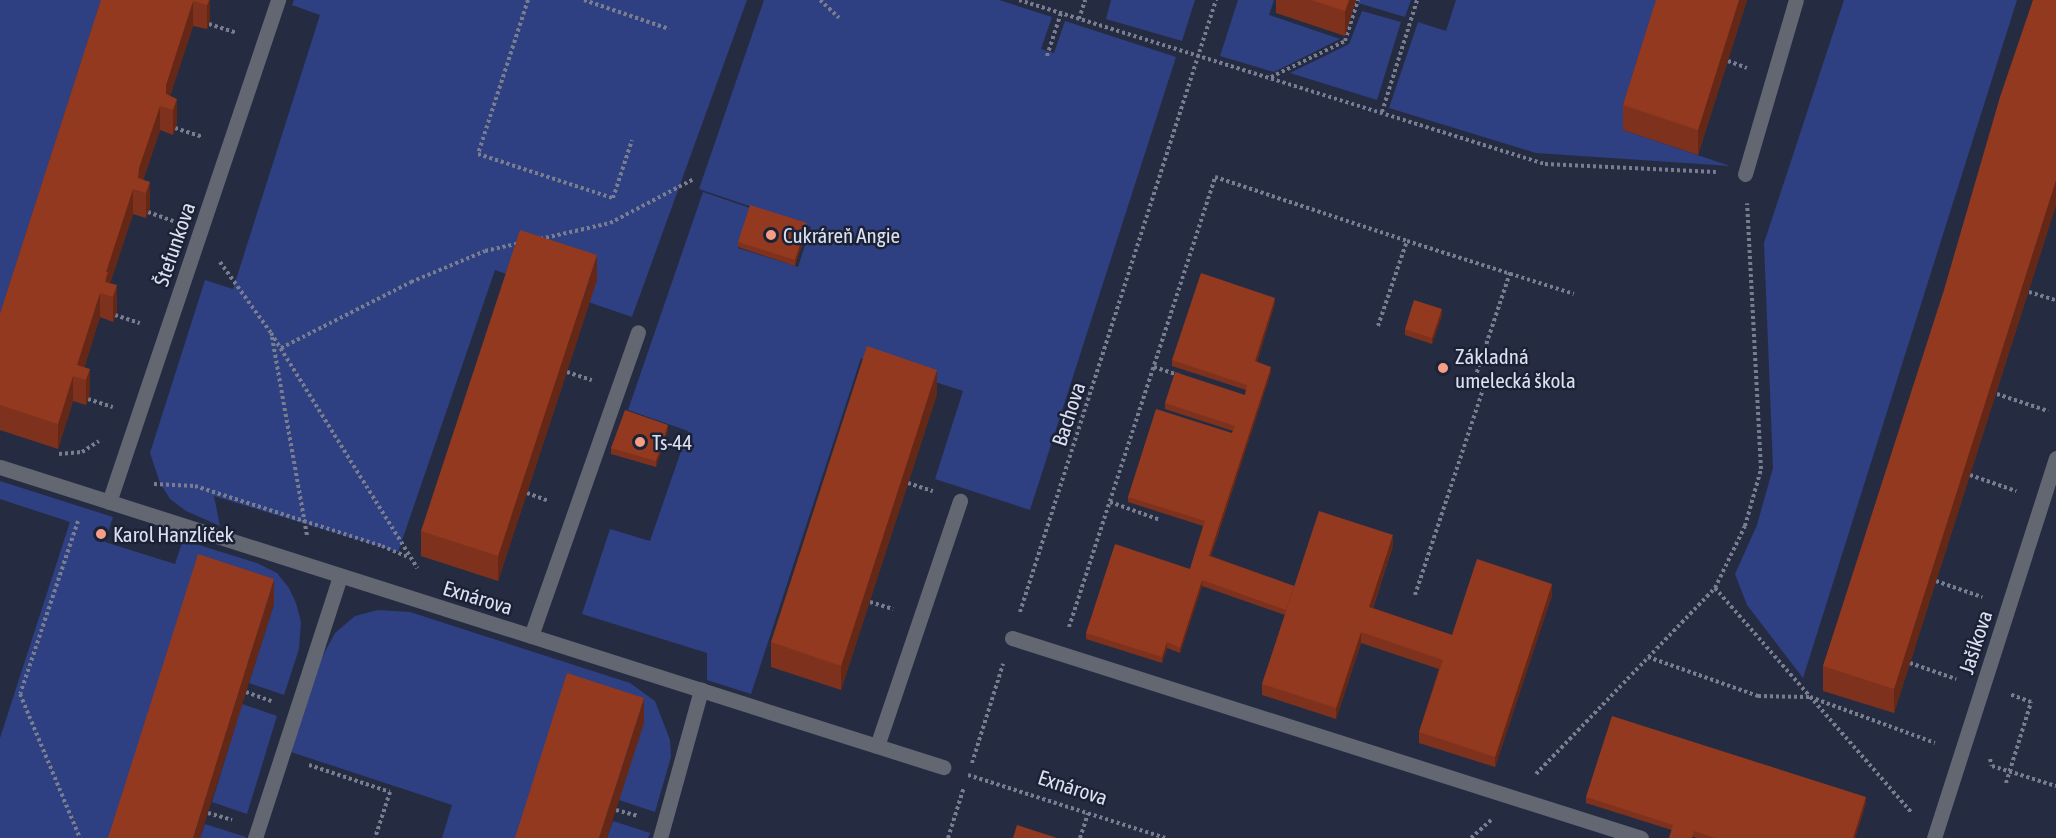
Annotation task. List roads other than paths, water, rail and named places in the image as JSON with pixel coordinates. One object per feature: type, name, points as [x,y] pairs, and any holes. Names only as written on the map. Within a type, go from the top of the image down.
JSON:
[{"type":"street","name":"Štefunkova","points":[[109,502],[278,0]]},
{"type":"street","points":[[1745,174],[1796,0]]},
{"type":"street","points":[[531,636],[638,332]]},
{"type":"street","name":"Jašíkova","points":[[1934,838],[2056,458]]},
{"type":"street","name":"Exnárova","points":[[0,467],[314,569],[943,767]]},
{"type":"street","points":[[877,746],[960,501]]},
{"type":"street","points":[[255,838],[340,577]]},
{"type":"street","points":[[1012,638],[1512,799],[1641,838]]},
{"type":"street","points":[[660,838],[701,690]]},
{"type":"place","name":"Cukráreň Angie","points":[[771,235]]},
{"type":"place","name":"Základná umelecká škola","points":[[1443,368]]},
{"type":"place","name":"Ts-44","points":[[640,442]]},
{"type":"place","name":"Karol Hanzlíček","points":[[101,534]]}]
